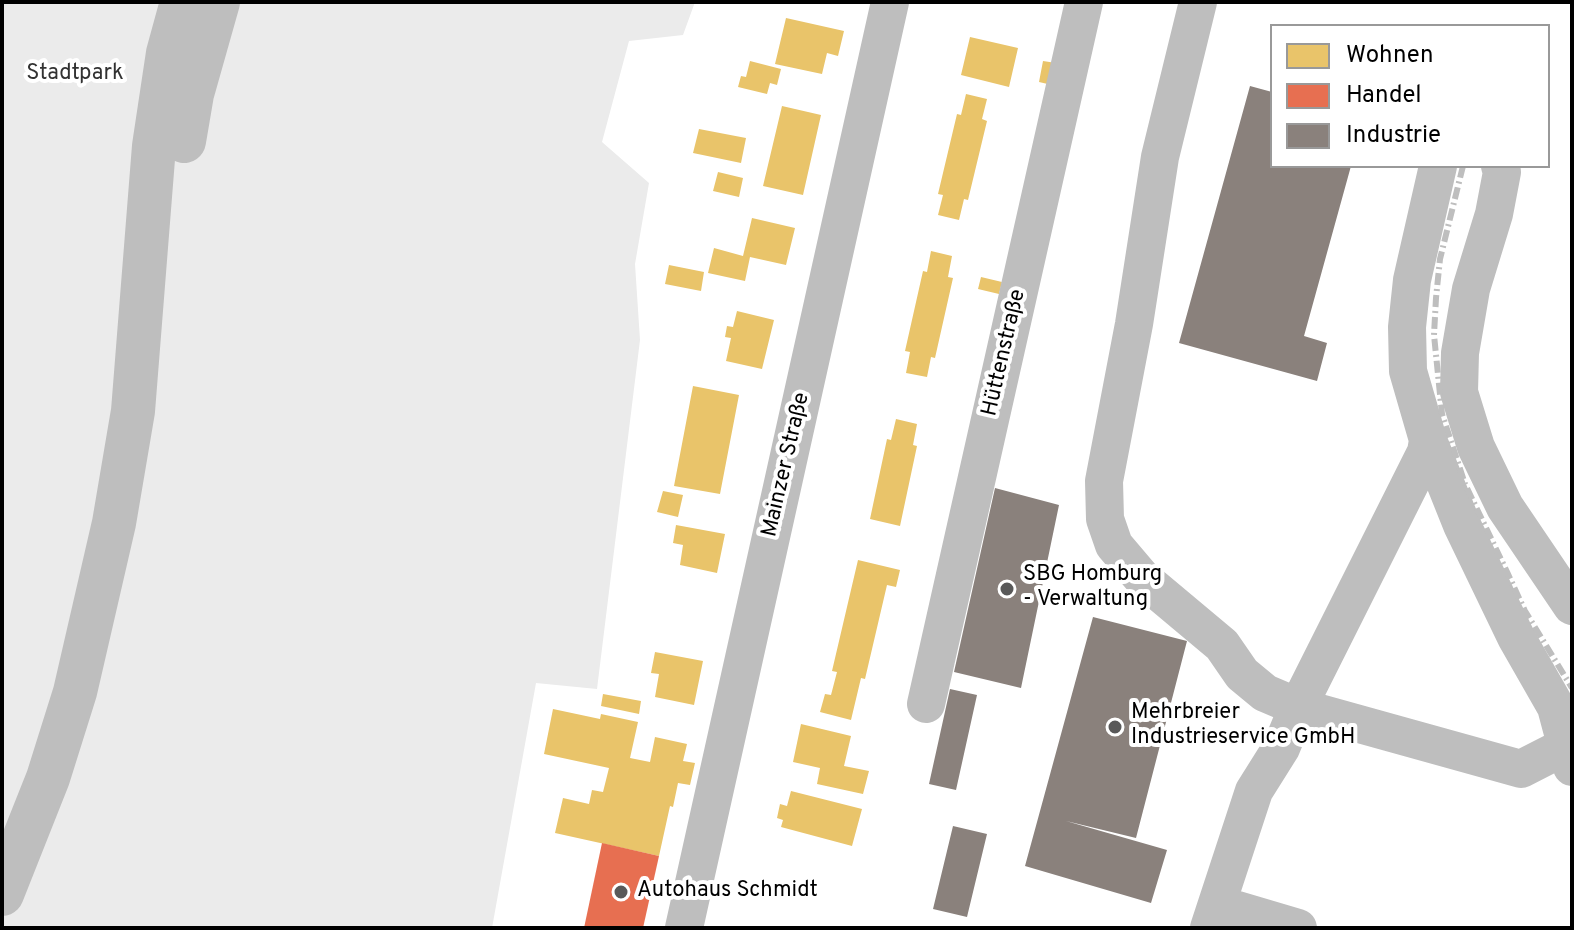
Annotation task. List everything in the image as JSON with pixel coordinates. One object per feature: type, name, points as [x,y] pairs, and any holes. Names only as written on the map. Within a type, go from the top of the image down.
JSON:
[{"type":"main road","points":[[133,411],[154,146],[168,53],[182,2]]},
{"type":"main road","points":[[2,894],[48,778],[75,692],[114,523],[192,94],[218,2]]},
{"type":"street","name":"Mainzer Straße","points":[[684,928],[890,2]]},
{"type":"street","name":"Hüttenstraße","points":[[926,704],[1084,2]]},
{"type":"street","points":[[1198,2],[1160,157],[1134,324],[1104,481],[1105,519],[1114,545],[1142,578],[1222,645],[1242,674],[1265,693],[1298,707],[1521,769],[1570,752],[1556,707],[1485,575],[1428,440],[1408,371],[1407,327],[1412,280],[1438,168]]},
{"type":"street","points":[[1501,168],[1494,214],[1471,289],[1462,340],[1459,392],[1476,447],[1505,507],[1572,606]]},
{"type":"street","points":[[1298,928],[1213,916],[1254,791],[1281,748],[1298,707],[1426,452],[1428,440]]},
{"type":"green space","name":"Stadtpark","points":[[2,2],[695,2],[683,35],[629,41],[602,142],[649,183],[635,264],[640,340],[597,689],[536,683],[492,928],[2,928]]},
{"type":"building: Wohnen","points":[[786,18],[844,31],[838,56],[827,53],[822,74],[775,64]]},
{"type":"building: Wohnen","points":[[970,37],[1018,48],[1009,87],[961,75]]},
{"type":"building: Wohnen","points":[[750,61],[781,69],[777,85],[770,83],[767,94],[738,87],[741,76],[746,77]]},
{"type":"building: Wohnen","points":[[1043,61],[1056,63],[1052,85],[1039,82]]},
{"type":"building: Wohnen","points":[[966,94],[987,99],[982,119],[987,121],[968,200],[964,199],[959,220],[938,215],[943,195],[938,194],[957,114],[961,115]]},
{"type":"building: Wohnen","points":[[782,106],[821,115],[803,195],[763,186]]},
{"type":"building: Wohnen","points":[[699,129],[746,138],[741,163],[693,153]]},
{"type":"building: Wohnen","points":[[718,172],[743,178],[739,197],[713,191]]},
{"type":"building: Wohnen","points":[[752,218],[795,228],[786,265],[750,257],[745,281],[708,273],[714,248],[743,256]]},
{"type":"building: Wohnen","points":[[931,251],[952,256],[948,277],[953,278],[935,358],[931,357],[927,377],[906,373],[910,352],[905,351],[923,271],[927,272]]},
{"type":"building: Wohnen","points":[[669,265],[704,272],[701,291],[665,284]]},
{"type":"building: Wohnen","points":[[981,277],[1002,282],[999,294],[978,289]]},
{"type":"building: Wohnen","points":[[737,311],[774,320],[762,369],[726,361],[731,338],[725,337],[727,326],[733,327]]},
{"type":"building: Wohnen","points":[[693,386],[739,395],[720,494],[674,486]]},
{"type":"building: Wohnen","points":[[896,419],[917,424],[913,445],[917,446],[900,526],[870,519],[887,439],[891,440]]},
{"type":"building: Wohnen","points":[[663,491],[683,495],[678,517],[657,512]]},
{"type":"building: Wohnen","points":[[676,525],[725,534],[717,573],[680,565],[683,545],[673,543]]},
{"type":"building: Wohnen","points":[[858,560],[900,570],[896,587],[887,585],[865,679],[861,678],[851,720],[820,712],[825,694],[831,695],[837,672],[832,671]]},
{"type":"building: Wohnen","points":[[655,652],[703,661],[694,705],[655,697],[659,674],[651,673]]},
{"type":"building: Wohnen","points":[[603,694],[641,701],[639,714],[601,706]]},
{"type":"building: Wohnen","points":[[553,709],[600,719],[601,714],[638,722],[630,758],[650,762],[655,737],[687,744],[683,761],[695,763],[690,785],[678,783],[659,856],[555,833],[563,798],[589,804],[592,790],[603,792],[609,768],[544,754]]},
{"type":"building: Wohnen","points":[[801,724],[851,736],[844,766],[869,771],[863,794],[817,784],[820,768],[793,762]]},
{"type":"building: Wohnen","points":[[791,791],[862,809],[852,846],[781,827],[783,820],[777,818],[780,804],[787,806]]},
{"type":"building: Handel","name":"Autohaus Schmidt","points":[[602,843],[659,856],[643,928],[584,928]]},
{"type":"building: Industrie","points":[[1250,86],[1270,91],[1270,168],[1350,168],[1304,336],[1327,343],[1317,381],[1179,343]]},
{"type":"building: Industrie","name":"SBG Homburg - Verwaltung","points":[[995,488],[1059,505],[1021,688],[954,672]]},
{"type":"building: Industrie","name":"Mehrbreier Industrieservice GmbH","points":[[1093,617],[1187,641],[1136,838],[1066,821],[1167,850],[1151,903],[1025,866]]},
{"type":"building: Industrie","points":[[950,689],[977,695],[956,790],[929,784]]},
{"type":"building: Industrie","points":[[953,826],[987,834],[967,917],[933,909]]},
{"type":"railway","points":[[1463,168],[1440,259],[1436,298],[1434,335],[1442,414],[1465,484],[1525,611],[1572,688]]},
{"type":"place","name":"SBG Homburg - Verwaltung","points":[[1007,589]]},
{"type":"place","name":"Mehrbreier Industrieservice GmbH","points":[[1115,727]]},
{"type":"place","name":"Autohaus Schmidt","points":[[621,892]]}]
